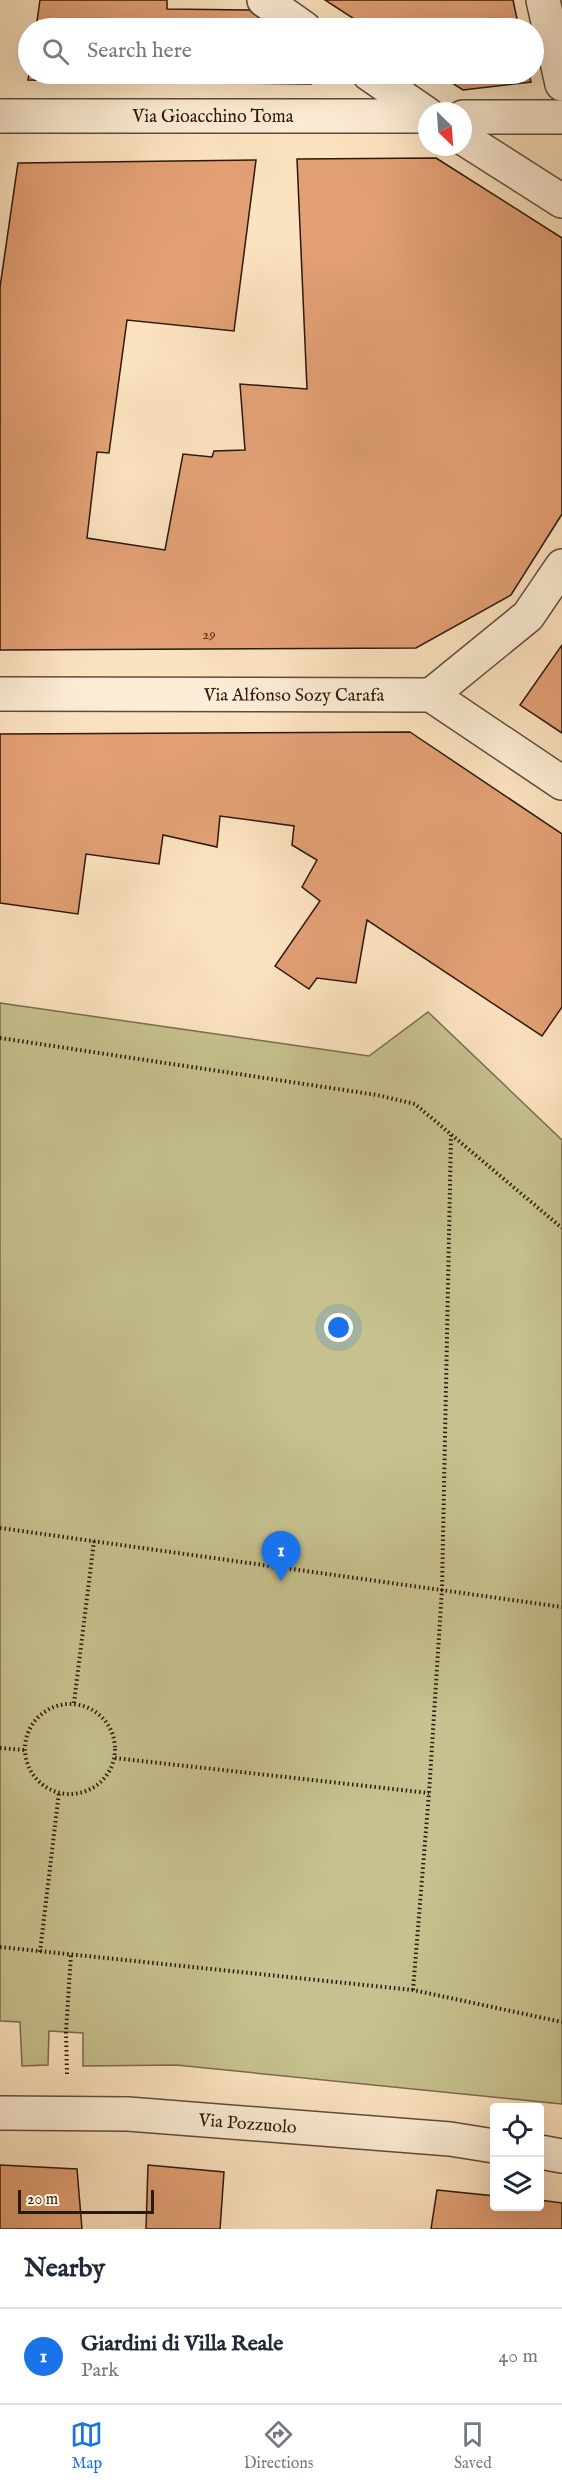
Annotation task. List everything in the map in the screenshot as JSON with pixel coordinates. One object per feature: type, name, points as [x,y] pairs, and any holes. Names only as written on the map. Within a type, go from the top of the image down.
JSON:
[{"type":"street","points":[[264,0],[290,18]]},
{"type":"street","points":[[543,0],[562,84]]},
{"type":"street","points":[[383,84],[418,109]]},
{"type":"street","name":"Via Gioacchino Toma","points":[[0,116],[418,115]]},
{"type":"street","points":[[472,117],[562,117]]},
{"type":"street","points":[[472,144],[562,201]]},
{"type":"street","points":[[562,566],[528,616],[431,695],[562,783]]},
{"type":"street","name":"Via Alfonso Sozy Carafa","points":[[0,694],[431,695]]},
{"type":"street","name":"Via Pozzuolo","points":[[0,2113],[128,2114],[450,2139],[490,2145]]},
{"type":"street","points":[[544,2153],[562,2156]]},
{"type":"path","points":[[0,1038],[377,1095],[415,1104],[562,1228]]},
{"type":"path","points":[[412,1990],[429,1793],[442,1589],[451,1135]]},
{"type":"path","points":[[0,1528],[562,1607]]},
{"type":"path","points":[[74,1703],[94,1542]]},
{"type":"path","points":[[74,1703],[102,1716],[116,1744],[115,1758],[110,1772],[100,1783],[80,1792],[59,1792],[45,1787],[34,1778],[27,1765],[24,1750],[26,1736],[33,1722],[44,1711],[59,1704],[74,1703]]},
{"type":"path","points":[[0,1748],[24,1750]]},
{"type":"path","points":[[115,1758],[429,1793]]},
{"type":"path","points":[[40,1952],[59,1792]]},
{"type":"path","points":[[0,1947],[412,1990],[562,2022]]},
{"type":"path","points":[[68,2113],[66,2032],[71,1954]]},
{"type":"shaded area","points":[[0,1003],[369,1056],[428,1012],[562,1140],[562,2104],[176,2065],[83,2066],[83,2033],[49,2031],[48,2065],[22,2066],[20,2022],[0,2021]]},
{"type":"building","points":[[40,0],[167,0],[167,9],[249,10],[259,18],[37,18]]},
{"type":"building","points":[[325,0],[513,0],[517,18],[353,18]]},
{"type":"building","points":[[454,84],[514,84],[463,90]]},
{"type":"building","points":[[436,158],[562,238],[562,514],[511,595],[416,648],[0,650],[0,287],[18,163],[256,160],[234,331],[127,320],[109,453],[97,452],[87,538],[165,550],[183,454],[212,457],[214,451],[245,450],[240,384],[307,389],[297,159]]},
{"type":"building","points":[[562,645],[562,733],[520,705]]},
{"type":"building","points":[[410,732],[562,834],[562,1007],[542,1036],[367,920],[356,983],[317,978],[309,989],[275,966],[320,901],[302,887],[317,860],[292,845],[294,826],[220,816],[217,847],[163,835],[159,864],[86,854],[78,914],[0,903],[0,734]]},
{"type":"building","points":[[0,2165],[77,2169],[82,2229],[0,2229]]},
{"type":"building","points":[[148,2165],[224,2172],[220,2229],[146,2229]]},
{"type":"building","points":[[437,2190],[490,2195],[490,2211],[544,2211],[544,2201],[562,2203],[562,2229],[431,2229]]},
{"type":"place","name":"Giardini di Villa Reale","points":[[281,1581]]}]
